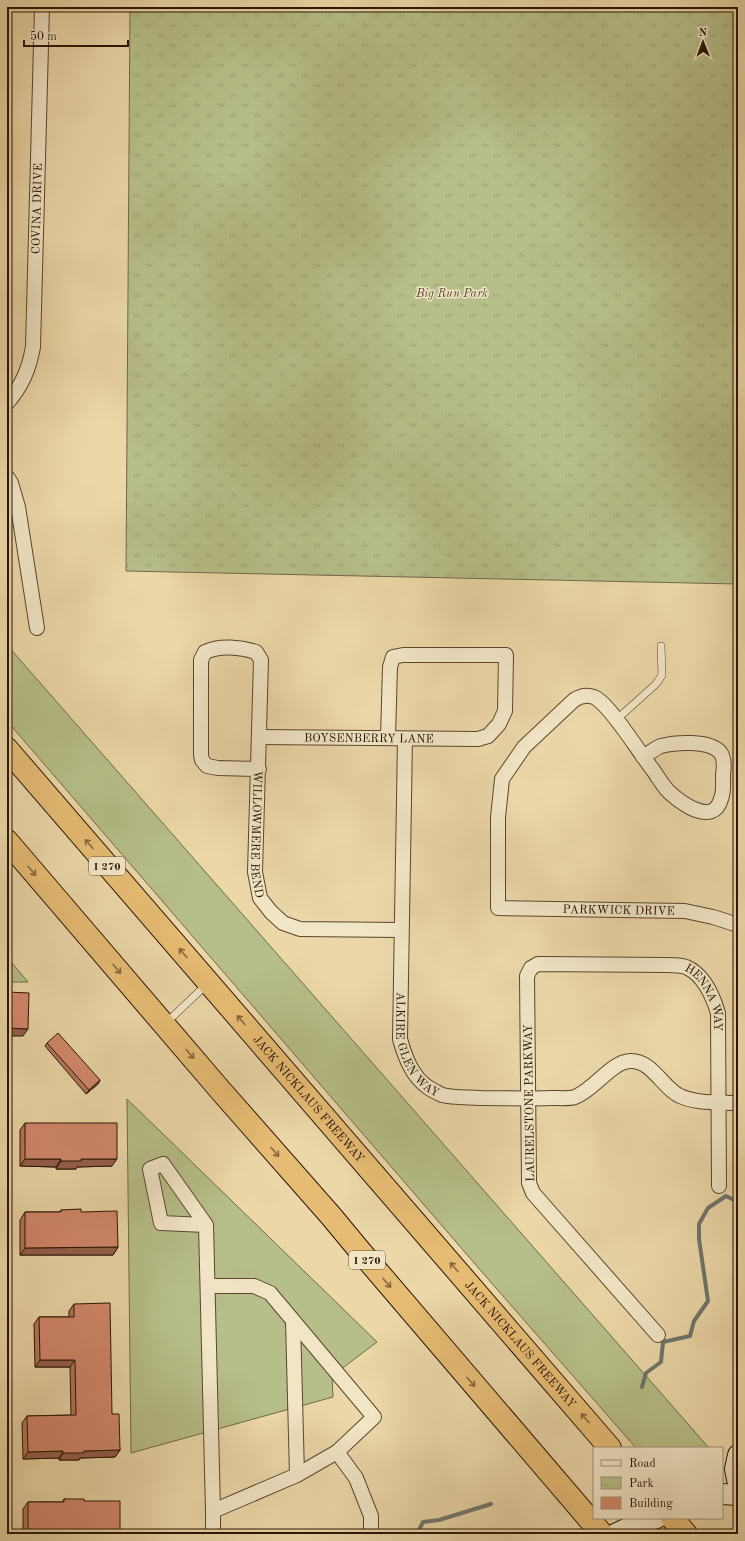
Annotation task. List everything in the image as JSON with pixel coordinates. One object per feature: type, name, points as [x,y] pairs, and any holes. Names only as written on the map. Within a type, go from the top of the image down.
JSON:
[{"type":"highway","name":"JACK NICKLAUS FREEWAY","points":[[7,749],[609,1447]]},
{"type":"highway","name":"I 270","points":[[7,841],[331,1216],[568,1496],[602,1534]]},
{"type":"highway","points":[[673,1519],[686,1534]]},
{"type":"main road","points":[[723,1465],[738,1454]]},
{"type":"main road","points":[[738,1454],[735,1469],[738,1484]]},
{"type":"main road","points":[[723,1494],[738,1495]]},
{"type":"main road","points":[[629,1526],[654,1519]]},
{"type":"street","name":"COVINA DRIVE","points":[[7,403],[17,391],[25,377],[30,363],[33,347],[42,7]]},
{"type":"street","points":[[7,477],[11,484],[18,507],[37,628]]},
{"type":"street","name":"WILLOWMERE BEND","points":[[259,769],[218,768],[207,766],[202,760],[201,660],[205,652],[213,648],[246,649],[256,652],[261,660],[260,737],[259,769],[255,872],[260,898],[282,923],[300,930],[402,930]]},
{"type":"street","name":"BOYSENBERRY LANE","points":[[260,737],[478,739],[488,736],[499,724],[504,711],[506,655],[402,655],[393,657],[390,667],[388,738]]},
{"type":"street","name":"PARKWICK DRIVE","points":[[616,720],[593,696],[587,695],[574,700],[524,747],[502,779],[498,817],[498,908],[686,911],[713,917],[738,925]]},
{"type":"street","points":[[616,720],[643,757],[669,792],[693,810],[704,813],[714,809],[721,801],[723,791],[724,763],[721,753],[714,746],[705,744],[660,746],[643,757]]},
{"type":"street","name":"ALKIRE GLEN WAY","points":[[405,739],[400,1039],[415,1075],[427,1087],[441,1094],[457,1097],[573,1097],[585,1092],[614,1068],[628,1061],[635,1061],[644,1065],[671,1090],[680,1096],[693,1100],[738,1103]]},
{"type":"street","name":"HENNA WAY","points":[[531,968],[538,964],[667,965],[686,967],[707,987],[714,999],[718,1012],[719,1186]]},
{"type":"street","name":"LAURELSTONE PARKWAY","points":[[531,968],[527,976],[529,1184],[533,1193],[658,1335]]},
{"type":"street","points":[[206,1225],[161,1223],[150,1169],[163,1164],[206,1225],[213,1534]]},
{"type":"street","points":[[208,1286],[254,1286],[270,1293],[374,1417],[337,1452],[297,1475],[213,1511]]},
{"type":"street","points":[[293,1321],[297,1475]]},
{"type":"street","points":[[337,1452],[356,1478],[371,1516],[371,1534]]},
{"type":"lane","points":[[616,720],[656,684],[662,675],[661,646]]},
{"type":"lane","points":[[164,1024],[208,983]]},
{"type":"green space","name":"Big Run Park","points":[[130,7],[738,7],[738,584],[126,571]]},
{"type":"green space","points":[[7,645],[708,1447],[635,1447],[488,1279],[7,721]]},
{"type":"green space","points":[[7,957],[28,982],[7,982]]},
{"type":"green space","points":[[127,1099],[377,1342],[332,1376],[333,1397],[131,1453]]},
{"type":"building","points":[[7,992],[29,993],[28,1029],[7,1028]]},
{"type":"building","points":[[58,1033],[100,1080],[89,1090],[47,1043]]},
{"type":"building","points":[[25,1123],[117,1123],[117,1159],[81,1159],[81,1161],[61,1161],[61,1159],[25,1159]]},
{"type":"building","points":[[81,1209],[81,1212],[117,1211],[118,1247],[25,1248],[25,1212],[61,1212],[61,1210]]},
{"type":"building","points":[[110,1303],[112,1414],[119,1414],[120,1450],[84,1451],[84,1453],[63,1453],[63,1451],[28,1452],[27,1416],[76,1415],[75,1360],[40,1360],[39,1317],[74,1317],[74,1304]]},
{"type":"building","points":[[64,1499],[84,1499],[84,1501],[120,1501],[120,1534],[28,1534],[28,1502],[64,1502]]},
{"type":"waterway","points":[[642,1387],[646,1373],[661,1362],[663,1342],[690,1336],[694,1321],[708,1301],[699,1239],[699,1224],[708,1208],[726,1196],[738,1202]]},
{"type":"waterway","points":[[417,1534],[423,1522],[439,1520],[491,1504]]}]
